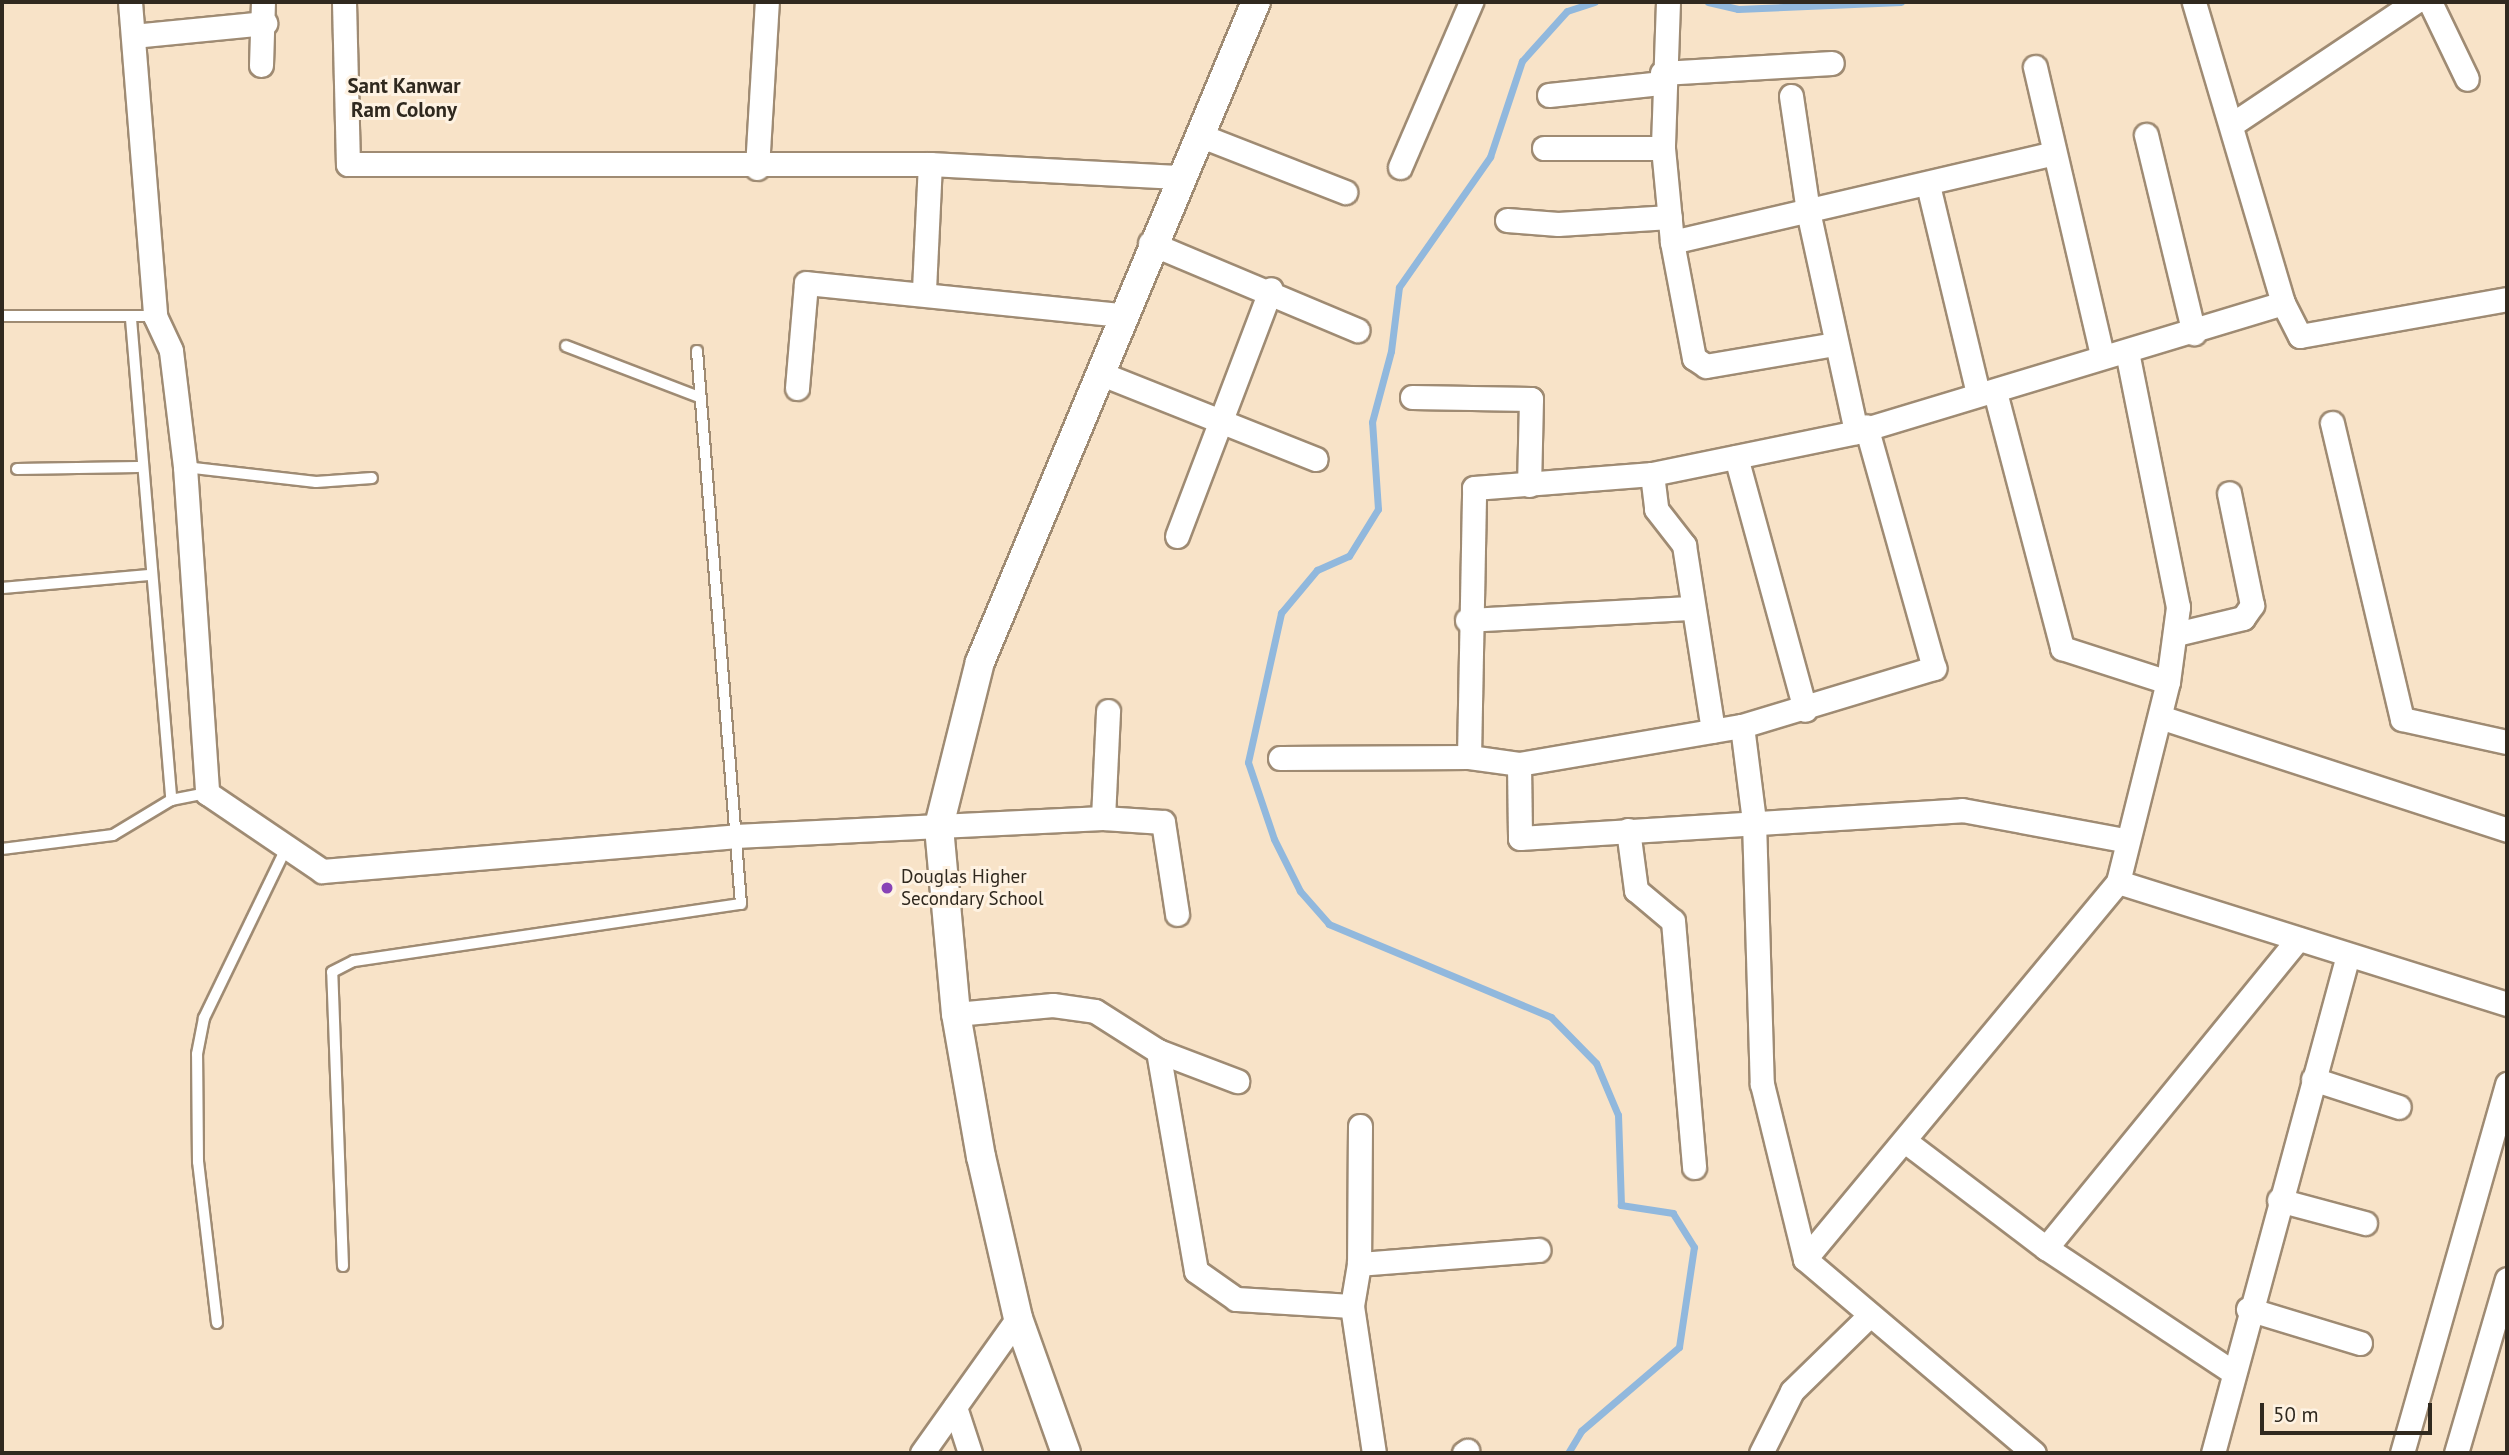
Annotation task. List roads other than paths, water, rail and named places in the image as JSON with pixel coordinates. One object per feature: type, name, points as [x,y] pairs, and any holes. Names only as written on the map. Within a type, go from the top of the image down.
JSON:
[{"type":"street","points":[[130,2],[155,316],[171,351],[185,467],[207,793],[322,871],[735,836],[1102,818],[1163,822],[1177,914]]},
{"type":"street","points":[[344,2],[348,164],[757,168],[930,164],[1178,177]]},
{"type":"street","points":[[757,168],[767,2]]},
{"type":"street","points":[[1066,1453],[1018,1318],[956,1014],[939,826],[979,662],[1102,374],[1120,315],[1150,243],[1256,2]]},
{"type":"street","points":[[1400,167],[1471,2]]},
{"type":"street","points":[[1668,2],[1662,78],[1663,148],[1672,242],[1694,358],[1706,366],[1835,344]]},
{"type":"street","points":[[2194,2],[2234,123],[2283,303],[2300,336],[2507,299]]},
{"type":"street","points":[[2234,123],[2415,2]]},
{"type":"street","points":[[2430,2],[2467,79]]},
{"type":"street","points":[[133,36],[264,12],[261,65]]},
{"type":"street","points":[[1549,94],[1662,78],[1832,63]]},
{"type":"street","points":[[2035,67],[2051,154],[2102,356]]},
{"type":"street","points":[[1280,758],[1469,757],[1519,764],[1742,726],[1805,710],[1934,668],[1835,344],[1808,211],[1791,96]]},
{"type":"street","points":[[1199,135],[1345,192]]},
{"type":"street","points":[[2146,135],[2194,333]]},
{"type":"street","points":[[1544,148],[1663,148]]},
{"type":"street","points":[[1672,242],[1928,185],[2051,154]]},
{"type":"street","points":[[924,290],[930,164]]},
{"type":"street","points":[[1928,185],[1986,393],[2062,648],[2168,682]]},
{"type":"street","points":[[1507,220],[1558,224],[1670,217]]},
{"type":"street","points":[[1150,243],[1271,289],[1357,330]]},
{"type":"street","points":[[797,388],[806,283],[924,290],[1120,315]]},
{"type":"street","points":[[1177,536],[1222,424],[1271,289]]},
{"type":"street","points":[[1469,757],[1467,620],[1474,488],[1652,474],[1861,429],[2102,356],[2127,352],[2194,333],[2283,303]]},
{"type":"street","points":[[1805,1259],[2118,882],[2124,840],[2168,682],[2178,607],[2127,352]]},
{"type":"street","points":[[1102,374],[1222,424],[1317,459]]},
{"type":"street","points":[[1412,397],[1531,399],[1530,485]]},
{"type":"street","points":[[2332,423],[2402,719],[2507,741]]},
{"type":"street","points":[[1736,457],[1805,710]]},
{"type":"street","points":[[1652,474],[1657,509],[1684,545],[1713,731]]},
{"type":"street","points":[[2176,634],[2243,618],[2252,605],[2229,493]]},
{"type":"street","points":[[1467,620],[1692,608]]},
{"type":"street","points":[[1102,818],[1108,711]]},
{"type":"street","points":[[2160,717],[2507,830]]},
{"type":"street","points":[[1742,726],[1754,821],[1762,1084],[1805,1259],[2035,1453]]},
{"type":"street","points":[[1519,764],[1520,838],[1754,821],[1962,810],[2124,840]]},
{"type":"street","points":[[1628,830],[1636,890],[1673,921],[1693,1167]]},
{"type":"street","points":[[2118,882],[2507,1004]]},
{"type":"street","points":[[2046,1248],[2298,939]]},
{"type":"street","points":[[2213,1453],[2231,1371],[2347,955]]},
{"type":"street","points":[[956,1014],[1053,1004],[1095,1011],[1158,1051],[1237,1081]]},
{"type":"street","points":[[1158,1051],[1196,1271],[1236,1299],[1352,1306]]},
{"type":"street","points":[[2313,1079],[2399,1107]]},
{"type":"street","points":[[2402,1453],[2507,1084]]},
{"type":"street","points":[[1360,1126],[1359,1264],[1352,1306],[1374,1453]]},
{"type":"street","points":[[1905,1141],[2046,1248],[2231,1371]]},
{"type":"street","points":[[2279,1199],[2365,1223]]},
{"type":"street","points":[[1359,1264],[1538,1250]]},
{"type":"street","points":[[2456,1453],[2507,1279]]},
{"type":"street","points":[[2248,1309],[2360,1343]]},
{"type":"street","points":[[1761,1453],[1792,1391],[1870,1315]]},
{"type":"street","points":[[922,1453],[1018,1318]]},
{"type":"street","points":[[956,1406],[971,1453]]},
{"type":"lane","points":[[2,316],[131,319],[155,316]]},
{"type":"lane","points":[[131,319],[138,467],[171,800]]},
{"type":"lane","points":[[566,346],[699,397]]},
{"type":"lane","points":[[343,1266],[332,972],[354,961],[741,904],[697,351]]},
{"type":"lane","points":[[17,469],[138,467]]},
{"type":"lane","points":[[185,467],[316,482],[372,478]]},
{"type":"lane","points":[[2,588],[149,575]]},
{"type":"lane","points":[[2,849],[113,835],[171,800],[207,793]]},
{"type":"lane","points":[[217,1323],[198,1162],[197,1054],[204,1018],[286,848]]},
{"type":"waterway","points":[[1568,1453],[1581,1431],[1679,1347],[1694,1247],[1673,1213],[1621,1205],[1618,1115],[1596,1063],[1551,1017],[1329,924],[1300,891],[1274,839],[1248,762],[1281,613],[1317,570],[1349,556],[1378,509],[1372,422],[1391,351],[1399,287],[1490,157],[1522,61],[1567,11],[1595,2]]},
{"type":"waterway","points":[[1708,2],[1738,9],[1901,2]]},
{"type":"place","name":"Douglas Higher Secondary School","points":[[887,888]]},
{"type":"district","name":"Sant Kanwar Ram Colony","points":[[404,98]]}]
